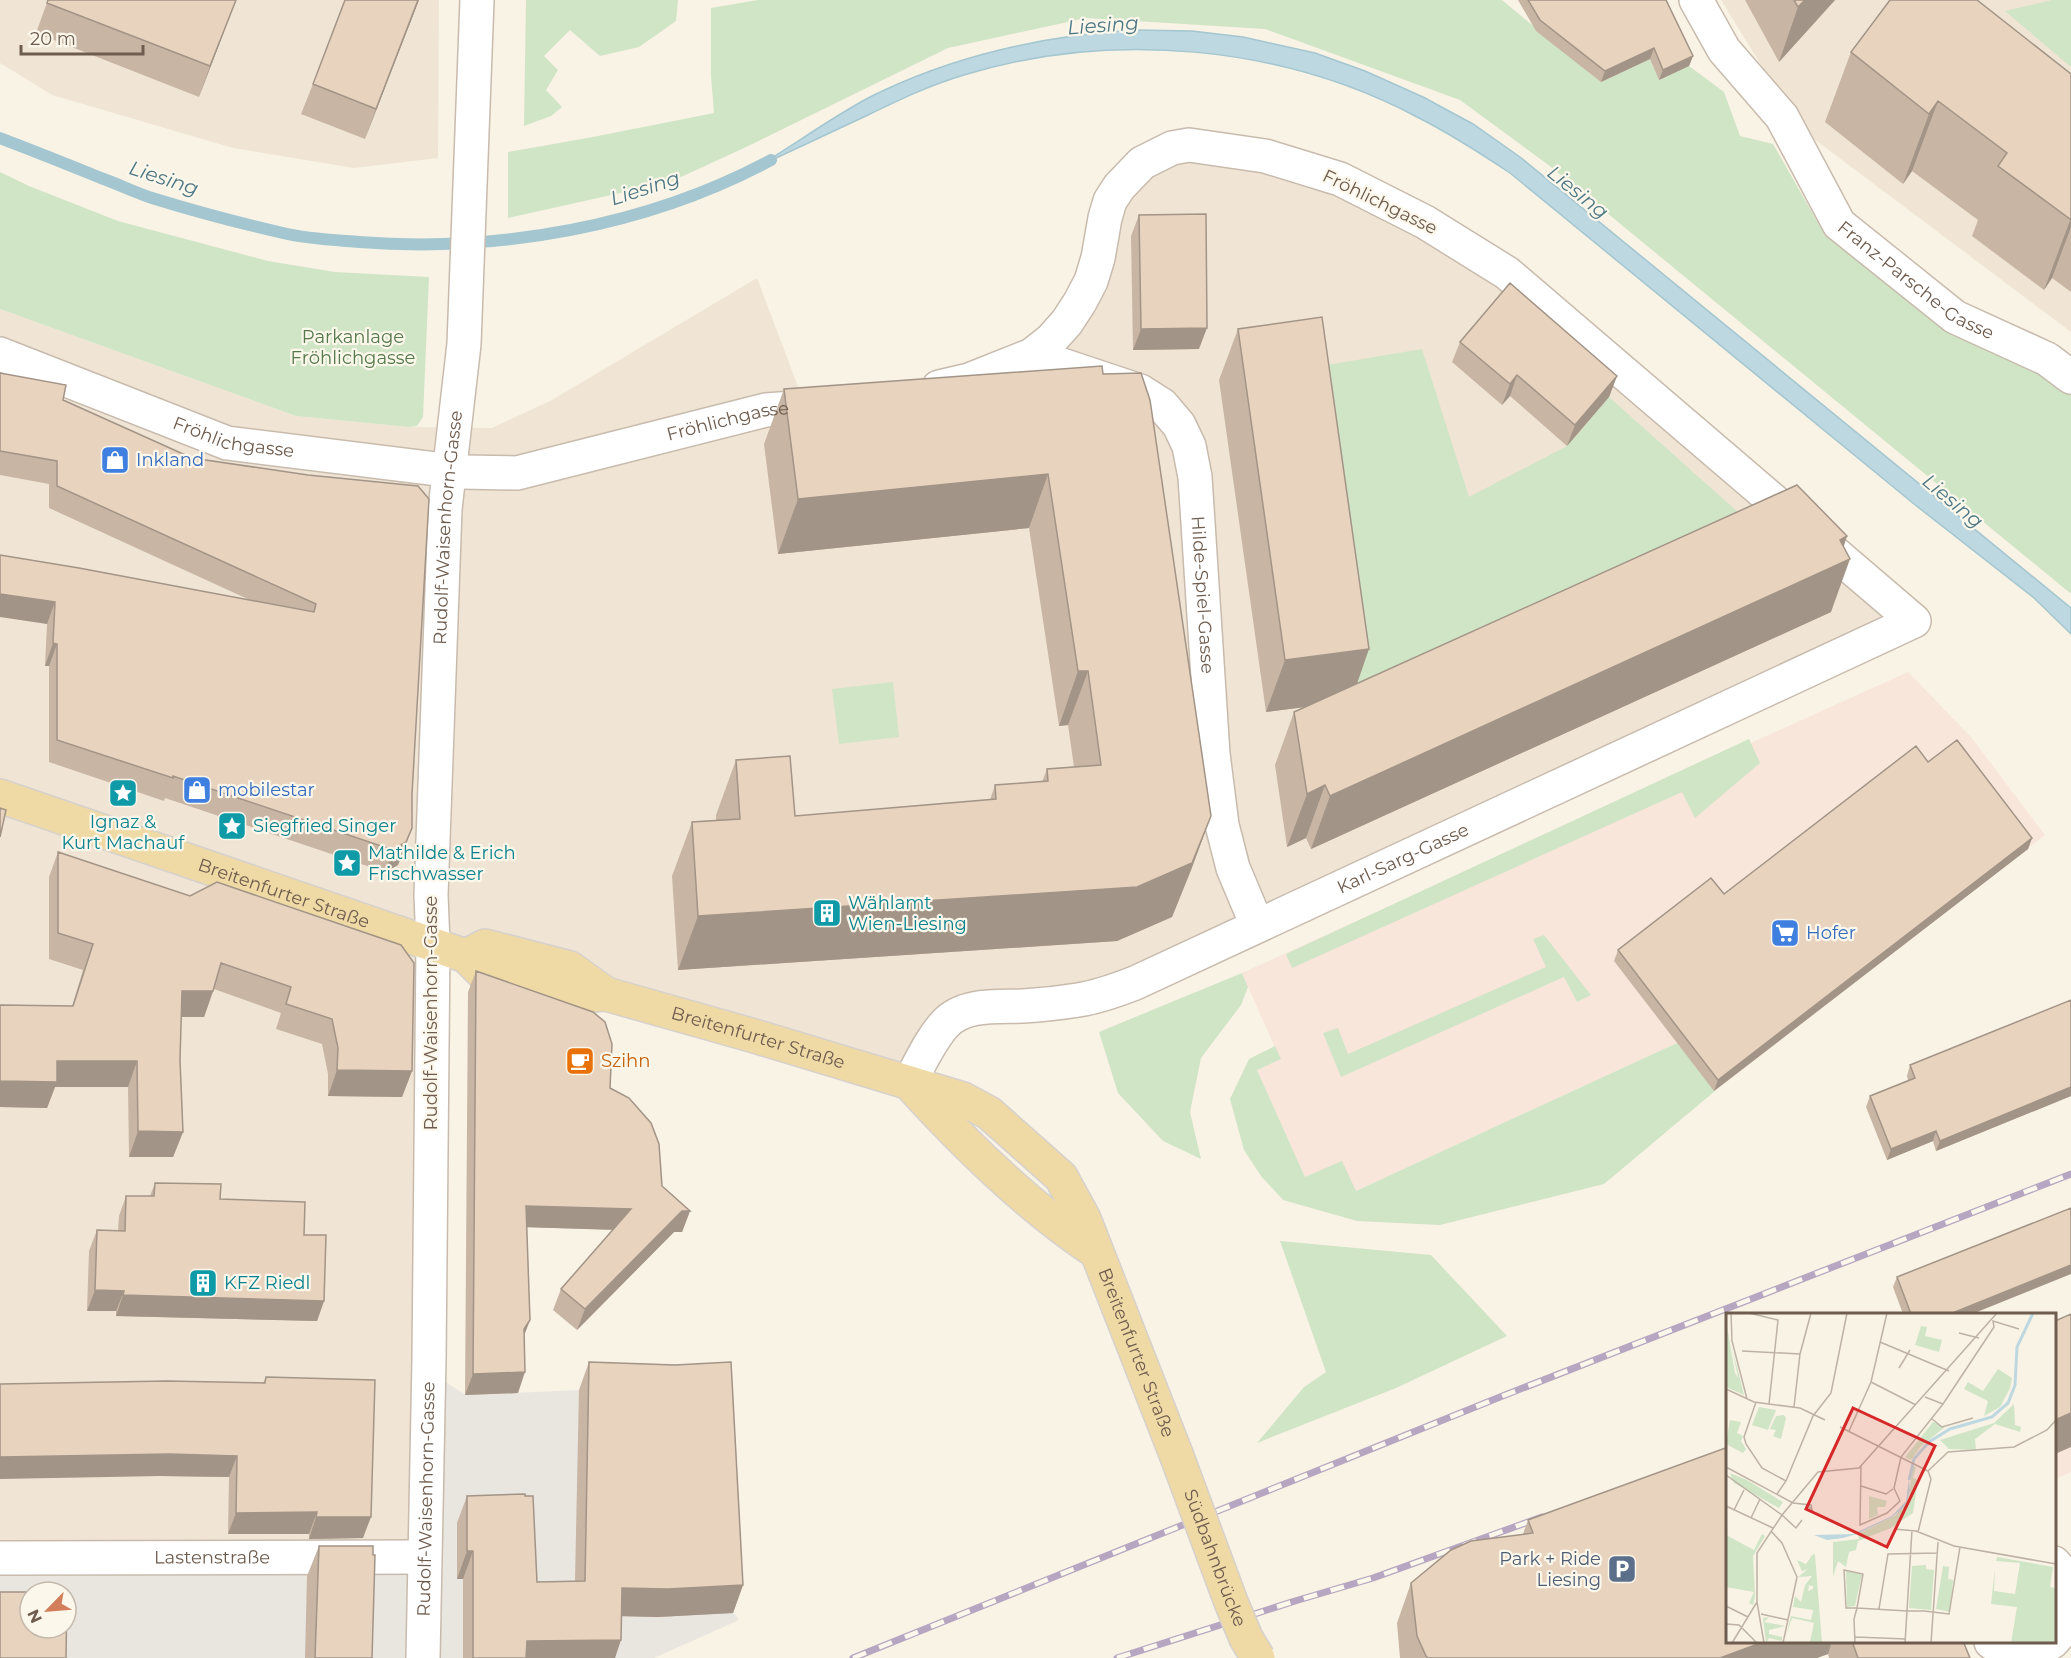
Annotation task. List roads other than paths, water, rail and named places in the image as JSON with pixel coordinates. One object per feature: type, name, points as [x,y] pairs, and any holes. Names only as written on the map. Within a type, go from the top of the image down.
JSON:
[{"type":"main road","name":"Breitenfurter Straße","points":[[0,796],[466,956],[485,946],[570,968],[606,994],[909,1083],[949,1128],[1052,1221],[1095,1251],[1176,1454]]},
{"type":"main road","name":"Südbahnbrücke","points":[[1176,1454],[1231,1602],[1246,1638],[1258,1658]]},
{"type":"street","name":"Rudolf-Waisenhorn-Gasse","points":[[423,1658],[429,1359],[433,944],[430,895],[445,509],[451,471],[464,333],[477,0]]},
{"type":"street","name":"Franz-Parsche-Gasse","points":[[1696,0],[1724,50],[1782,117],[1839,224],[1955,317],[2047,359],[2071,377]]},
{"type":"street","name":"Fröhlichgasse","points":[[914,392],[969,380],[1032,355],[1051,340],[1080,302],[1098,258],[1104,218],[1110,201],[1119,187],[1142,163],[1172,148],[1189,145],[1276,159],[1340,179],[1425,222],[1508,273],[1914,621]]},
{"type":"street","name":"Fröhlichgasse","points":[[0,354],[227,443],[451,471],[517,473],[766,411],[847,404]]},
{"type":"street","name":"Hilde-Spiel-Gasse","points":[[1032,355],[1140,391],[1162,405],[1179,425],[1190,446],[1195,477],[1213,754],[1222,825],[1233,868],[1257,926]]},
{"type":"street","name":"Karl-Sarg-Gasse","points":[[909,1083],[945,1023],[957,1015],[970,1010],[1080,1000],[1135,983],[1914,621]]},
{"type":"street","name":"Lastenstraße","points":[[0,1558],[424,1557]]},
{"type":"street","points":[[2056,1564],[2064,1574],[2071,1592]]},
{"type":"street","points":[[2056,1638],[2064,1629],[2071,1611]]},
{"type":"street","points":[[2001,1650],[2031,1651],[2050,1643]]},
{"type":"water","points":[[1135,30],[1192,31],[1243,37],[1315,53],[1365,71],[1423,97],[1473,124],[1520,157],[2071,608],[2071,634],[2034,598],[1914,504],[1510,173],[1441,130],[1365,93],[1310,74],[1253,60],[1195,52],[1136,50],[1078,52],[1020,61],[939,83],[757,167],[870,97],[933,70],[966,59],[1033,43]]},
{"type":"waterway","name":"Liesing","points":[[0,138],[145,196],[233,221],[311,238],[412,244],[465,243],[518,238],[571,230],[623,218],[724,183],[771,160]]},
{"type":"railway","points":[[853,1658],[1500,1397],[2071,1174]]},
{"type":"railway","points":[[1117,1658],[1373,1578],[1542,1517]]},
{"type":"place","name":"Inkland","points":[[115,460]]},
{"type":"place","name":"mobilestar","points":[[197,790]]},
{"type":"place","name":"Ignaz & Kurt Machauf","points":[[123,793]]},
{"type":"place","name":"Siegfried Singer","points":[[232,826]]},
{"type":"place","name":"Mathilde & Erich Frischwasser","points":[[347,863]]},
{"type":"place","name":"Wählamt Wien-Liesing","points":[[827,913]]},
{"type":"place","name":"Hofer","points":[[1785,933]]},
{"type":"place","name":"Szihn","points":[[580,1061]]},
{"type":"place","name":"KFZ Riedl","points":[[203,1283]]},
{"type":"place","name":"Park + Ride Liesing","points":[[1622,1569]]},
{"type":"park label","name":"Parkanlage Fröhlichgasse","points":[[353,347]]}]
